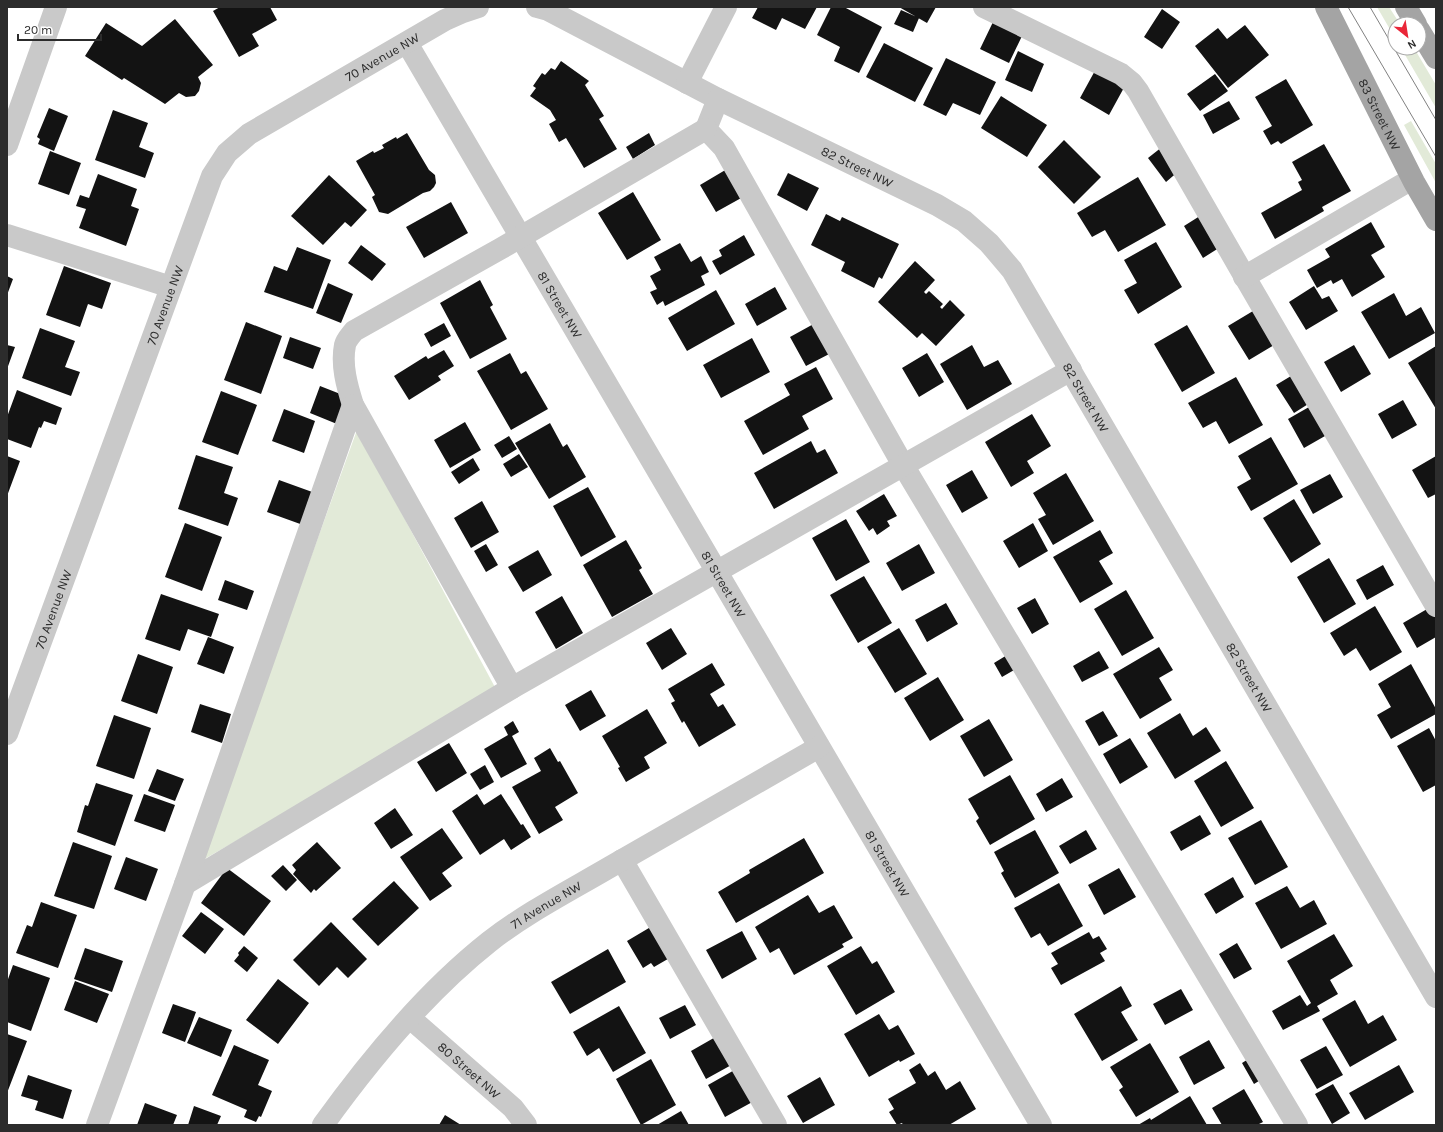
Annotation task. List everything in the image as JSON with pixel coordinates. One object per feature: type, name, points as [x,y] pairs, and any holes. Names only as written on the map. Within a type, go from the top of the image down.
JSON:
[{"type":"main road","name":"83 Street NW","points":[[1326,7],[1412,179],[1436,220]]},
{"type":"main road","points":[[1406,7],[1411,16]]},
{"type":"main road","points":[[1427,43],[1436,58]]},
{"type":"street","points":[[7,145],[56,7]]},
{"type":"street","name":"70 Avenue NW","points":[[7,734],[212,176],[227,152],[249,134],[445,20],[478,7]]},
{"type":"street","name":"82 Street NW","points":[[537,7],[548,10],[718,99],[930,201],[964,221],[989,243],[1012,270],[1436,997]]},
{"type":"street","points":[[687,83],[726,7]]},
{"type":"street","points":[[984,7],[1121,74],[1132,83],[1436,606]]},
{"type":"street","name":"81 Street NW","points":[[407,43],[1041,1125]]},
{"type":"street","points":[[512,688],[353,405],[347,386],[344,367],[345,343],[354,331],[520,238],[706,129],[718,99]]},
{"type":"street","points":[[706,129],[724,148],[903,465],[1297,1125]]},
{"type":"street","points":[[1244,277],[1412,179]]},
{"type":"street","points":[[7,236],[171,287]]},
{"type":"street","points":[[185,884],[512,688],[1070,370]]},
{"type":"street","points":[[97,1125],[185,884],[353,405]]},
{"type":"street","name":"71 Avenue NW","points":[[323,1125],[378,1054],[410,1018],[445,980],[489,942],[535,911],[819,747]]},
{"type":"street","points":[[622,860],[776,1125]]},
{"type":"street","name":"80 Street NW","points":[[410,1018],[513,1108],[526,1125]]},
{"type":"green space","points":[[1377,7],[1389,7],[1395,16],[1387,16],[1387,24]]},
{"type":"green space","points":[[1406,56],[1419,56],[1436,85],[1436,108]]},
{"type":"green space","points":[[1411,121],[1436,164],[1436,183],[1404,125]]},
{"type":"green space","points":[[357,430],[497,691],[201,861]]},
{"type":"building","points":[[220,7],[270,7],[277,20],[252,34],[259,46],[239,57],[213,11]]},
{"type":"building","points":[[758,7],[817,7],[805,29],[782,18],[776,30],[752,18]]},
{"type":"building","points":[[831,7],[844,7],[882,27],[859,73],[834,61],[840,47],[817,35]]},
{"type":"building","points":[[899,7],[936,7],[927,23]]},
{"type":"building","points":[[1162,9],[1180,22],[1162,49],[1144,37]]},
{"type":"building","points":[[901,10],[919,18],[913,32],[894,24]]},
{"type":"building","points":[[175,19],[213,65],[198,77],[201,83],[199,91],[195,96],[186,97],[179,93],[165,104],[124,78],[122,80],[85,56],[106,23],[142,46]]},
{"type":"building","points":[[993,22],[1022,36],[1009,63],[980,49]]},
{"type":"building","points":[[1245,25],[1269,55],[1228,88],[1195,46],[1218,28],[1227,39]]},
{"type":"building","points":[[884,43],[933,68],[915,102],[866,77]]},
{"type":"building","points":[[1018,51],[1044,64],[1032,92],[1005,80]]},
{"type":"building","points":[[946,58],[996,82],[980,115],[953,103],[946,116],[923,105]]},
{"type":"building","points":[[561,61],[589,81],[585,85],[604,116],[599,119],[617,149],[584,168],[566,138],[559,142],[549,124],[556,120],[550,110],[530,96],[536,88],[533,86],[542,73],[545,75],[551,68],[555,70]]},
{"type":"building","points":[[1097,67],[1126,84],[1109,115],[1080,98]]},
{"type":"building","points":[[1215,74],[1228,91],[1200,111],[1187,94]]},
{"type":"building","points":[[1286,79],[1313,125],[1281,144],[1278,141],[1271,145],[1263,131],[1272,126],[1255,97]]},
{"type":"building","points":[[1001,96],[1047,125],[1027,157],[981,128]]},
{"type":"building","points":[[1229,101],[1240,119],[1213,134],[1203,115]]},
{"type":"building","points":[[49,108],[68,116],[54,151],[38,144],[40,139],[37,137]]},
{"type":"building","points":[[113,110],[148,123],[139,147],[154,153],[145,178],[95,160]]},
{"type":"building","points":[[407,133],[429,170],[435,175],[436,183],[430,191],[423,193],[388,214],[379,212],[372,197],[375,195],[356,161],[373,151],[374,153],[384,148],[382,145]]},
{"type":"building","points":[[649,133],[655,145],[633,159],[626,147]]},
{"type":"building","points":[[1064,140],[1101,177],[1074,204],[1038,167]]},
{"type":"building","points":[[1324,144],[1351,191],[1322,207],[1324,211],[1275,239],[1261,213],[1302,190],[1298,182],[1302,180],[1292,162]]},
{"type":"building","points":[[1162,147],[1180,170],[1166,182],[1148,158]]},
{"type":"building","points":[[50,151],[81,163],[69,195],[38,184]]},
{"type":"building","points":[[727,169],[743,197],[716,212],[700,185]]},
{"type":"building","points":[[788,173],[819,188],[807,211],[777,195]]},
{"type":"building","points":[[98,174],[137,189],[131,206],[139,209],[126,246],[79,228],[86,209],[76,206],[80,195],[89,198]]},
{"type":"building","points":[[329,175],[367,210],[351,227],[345,222],[323,245],[291,216]]},
{"type":"building","points":[[1138,177],[1166,225],[1118,252],[1105,230],[1092,237],[1077,213]]},
{"type":"building","points":[[633,192],[661,240],[627,260],[598,213]]},
{"type":"building","points":[[451,202],[468,233],[424,258],[406,227]]},
{"type":"building","points":[[826,214],[840,221],[842,217],[899,244],[882,279],[879,277],[874,288],[841,271],[845,262],[811,245]]},
{"type":"building","points":[[1203,214],[1222,246],[1203,258],[1184,226]]},
{"type":"building","points":[[1371,222],[1385,247],[1371,255],[1385,277],[1352,297],[1342,279],[1333,284],[1331,280],[1317,288],[1307,270],[1330,257],[1325,249]]},
{"type":"building","points":[[744,235],[755,255],[720,275],[712,261],[722,256],[719,250]]},
{"type":"building","points":[[1156,242],[1182,287],[1138,314],[1124,290],[1137,283],[1124,260]]},
{"type":"building","points":[[680,243],[691,262],[701,256],[709,272],[701,276],[705,285],[665,306],[663,301],[657,305],[650,292],[657,289],[650,276],[661,270],[654,257]]},
{"type":"building","points":[[361,245],[386,264],[372,281],[348,263]]},
{"type":"building","points":[[297,247],[331,260],[313,309],[264,292],[274,266],[287,271]]},
{"type":"building","points":[[915,261],[935,280],[924,292],[926,294],[929,291],[943,304],[940,307],[942,309],[950,300],[965,315],[936,346],[922,333],[917,338],[878,302]]},
{"type":"building","points":[[64,266],[111,283],[102,309],[88,304],[80,327],[46,315]]},
{"type":"building","points":[[7,276],[13,279],[7,295]]},
{"type":"building","points":[[480,280],[493,305],[490,307],[507,339],[470,359],[440,303]]},
{"type":"building","points":[[328,283],[353,294],[341,323],[316,313]]},
{"type":"building","points":[[1314,286],[1322,299],[1329,296],[1338,311],[1306,330],[1289,302]]},
{"type":"building","points":[[775,287],[787,309],[757,326],[745,304]]},
{"type":"building","points":[[716,290],[735,324],[687,351],[668,318]]},
{"type":"building","points":[[1394,293],[1406,316],[1421,307],[1435,333],[1389,359],[1361,312]]},
{"type":"building","points":[[1258,308],[1279,342],[1249,360],[1228,326]]},
{"type":"building","points":[[819,321],[835,351],[806,366],[790,337]]},
{"type":"building","points":[[246,322],[282,336],[261,394],[224,380]]},
{"type":"building","points":[[444,323],[451,336],[431,347],[424,334]]},
{"type":"building","points":[[1187,325],[1215,373],[1182,392],[1154,344]]},
{"type":"building","points":[[40,328],[75,341],[65,367],[80,372],[71,396],[22,378]]},
{"type":"building","points":[[290,337],[321,348],[313,369],[283,358]]},
{"type":"building","points":[[752,338],[770,372],[721,398],[703,365]]},
{"type":"building","points":[[7,345],[15,347],[7,369]]},
{"type":"building","points":[[972,345],[984,367],[998,360],[1012,384],[967,410],[940,364]]},
{"type":"building","points":[[1354,345],[1371,374],[1341,392],[1324,362]]},
{"type":"building","points":[[1436,346],[1436,409],[1408,363]]},
{"type":"building","points":[[444,350],[454,366],[438,376],[441,380],[409,400],[394,376],[426,356],[428,359]]},
{"type":"building","points":[[510,353],[521,374],[526,371],[548,409],[511,430],[477,371]]},
{"type":"building","points":[[927,353],[944,382],[919,397],[902,368]]},
{"type":"building","points":[[816,367],[833,399],[802,416],[809,429],[763,455],[744,421],[790,395],[784,384]]},
{"type":"building","points":[[1296,373],[1313,401],[1294,413],[1276,385]]},
{"type":"building","points":[[1236,377],[1263,425],[1229,444],[1216,421],[1203,428],[1188,403]]},
{"type":"building","points":[[320,386],[348,397],[337,424],[310,413]]},
{"type":"building","points":[[17,390],[62,408],[56,425],[44,421],[41,428],[39,427],[31,448],[7,439],[7,417]]},
{"type":"building","points":[[221,391],[257,405],[238,455],[202,442]]},
{"type":"building","points":[[1403,400],[1417,425],[1392,439],[1378,414]]},
{"type":"building","points":[[1316,403],[1332,432],[1304,448],[1288,419]]},
{"type":"building","points":[[284,409],[315,421],[304,453],[272,441]]},
{"type":"building","points":[[1032,414],[1051,446],[1027,461],[1034,473],[1011,487],[985,442]]},
{"type":"building","points":[[465,422],[481,450],[450,468],[434,440]]},
{"type":"building","points":[[550,423],[563,447],[567,444],[586,477],[549,499],[515,443]]},
{"type":"building","points":[[509,436],[517,449],[502,458],[494,445]]},
{"type":"building","points":[[1271,437],[1298,484],[1251,511],[1237,487],[1251,479],[1238,456]]},
{"type":"building","points":[[811,441],[817,453],[825,449],[838,473],[774,509],[754,473]]},
{"type":"building","points":[[519,454],[528,467],[511,477],[503,464]]},
{"type":"building","points":[[196,455],[233,467],[224,493],[238,498],[228,526],[178,509]]},
{"type":"building","points":[[7,456],[20,461],[7,496]]},
{"type":"building","points":[[1436,456],[1436,494],[1428,498],[1412,470]]},
{"type":"building","points":[[473,458],[480,470],[459,484],[451,472]]},
{"type":"building","points":[[972,470],[988,498],[962,513],[946,485]]},
{"type":"building","points":[[1066,473],[1094,521],[1053,545],[1038,519],[1046,515],[1033,493]]},
{"type":"building","points":[[1330,474],[1343,497],[1313,514],[1300,490]]},
{"type":"building","points":[[279,480],[315,493],[303,525],[267,512]]},
{"type":"building","points":[[588,487],[616,537],[581,557],[553,506]]},
{"type":"building","points":[[884,494],[897,516],[887,521],[890,526],[877,535],[873,528],[869,531],[856,511]]},
{"type":"building","points":[[1294,499],[1321,544],[1291,563],[1263,518]]},
{"type":"building","points":[[482,501],[499,532],[471,548],[454,518]]},
{"type":"building","points":[[846,519],[870,562],[836,581],[812,538]]},
{"type":"building","points":[[185,523],[222,537],[202,591],[165,577]]},
{"type":"building","points":[[1033,523],[1048,551],[1019,568],[1003,541]]},
{"type":"building","points":[[1100,530],[1113,553],[1099,561],[1113,584],[1080,603],[1053,557]]},
{"type":"building","points":[[626,540],[642,568],[639,570],[653,594],[612,617],[583,565]]},
{"type":"building","points":[[486,544],[498,565],[486,572],[474,551]]},
{"type":"building","points":[[919,544],[935,573],[902,591],[886,563]]},
{"type":"building","points":[[538,550],[552,575],[523,592],[508,567]]},
{"type":"building","points":[[1329,558],[1356,604],[1324,623],[1297,577]]},
{"type":"building","points":[[1383,565],[1394,585],[1367,600],[1356,580]]},
{"type":"building","points":[[864,576],[892,623],[858,643],[830,595]]},
{"type":"building","points":[[225,580],[254,591],[247,610],[218,600]]},
{"type":"building","points":[[1126,590],[1154,638],[1122,656],[1094,609]]},
{"type":"building","points":[[161,594],[219,614],[211,637],[188,629],[180,651],[145,639]]},
{"type":"building","points":[[562,596],[583,633],[556,649],[535,612]]},
{"type":"building","points":[[1035,598],[1049,624],[1032,634],[1017,608]]},
{"type":"building","points":[[946,603],[958,624],[927,642],[915,620]]},
{"type":"building","points":[[1434,605],[1436,609],[1436,637],[1417,648],[1403,623]]},
{"type":"building","points":[[1375,606],[1402,652],[1370,671],[1356,648],[1344,656],[1330,633]]},
{"type":"building","points":[[671,628],[687,654],[662,670],[646,643]]},
{"type":"building","points":[[899,628],[927,674],[895,693],[867,647]]},
{"type":"building","points":[[208,637],[234,647],[224,674],[197,664]]},
{"type":"building","points":[[1159,647],[1173,670],[1159,678],[1172,700],[1140,719],[1113,674]]},
{"type":"building","points":[[1099,651],[1109,668],[1082,682],[1073,666]]},
{"type":"building","points":[[1012,652],[1021,666],[1002,677],[994,663]]},
{"type":"building","points":[[138,654],[173,667],[157,714],[121,701]]},
{"type":"building","points":[[712,663],[725,685],[710,694],[718,707],[723,704],[736,725],[699,747],[684,721],[682,723],[671,703],[675,701],[668,689]]},
{"type":"building","points":[[1411,664],[1436,709],[1436,714],[1391,739],[1377,715],[1391,707],[1378,684]]},
{"type":"building","points":[[938,677],[964,720],[930,741],[904,698]]},
{"type":"building","points":[[591,690],[606,716],[580,731],[565,705]]},
{"type":"building","points":[[200,704],[231,714],[222,743],[191,732]]},
{"type":"building","points":[[647,709],[667,743],[644,757],[650,768],[626,782],[618,768],[620,767],[602,736]]},
{"type":"building","points":[[1103,711],[1118,736],[1099,746],[1085,721]]},
{"type":"building","points":[[1180,713],[1193,736],[1206,727],[1221,751],[1175,779],[1147,733]]},
{"type":"building","points":[[114,715],[151,728],[134,779],[96,766]]},
{"type":"building","points":[[989,719],[1013,760],[984,777],[960,736]]},
{"type":"building","points":[[513,721],[519,732],[512,736],[527,764],[501,778],[484,749],[508,735],[504,727]]},
{"type":"building","points":[[1429,728],[1436,741],[1436,785],[1423,792],[1397,746]]},
{"type":"building","points":[[1130,738],[1148,767],[1120,784],[1103,754]]},
{"type":"building","points":[[449,743],[467,773],[436,792],[417,762]]},
{"type":"building","points":[[550,748],[558,762],[560,761],[578,793],[555,807],[563,820],[539,834],[512,787],[541,771],[534,758]]},
{"type":"building","points":[[1226,761],[1254,808],[1221,827],[1194,781]]},
{"type":"building","points":[[485,765],[494,782],[480,790],[470,774]]},
{"type":"building","points":[[157,769],[184,779],[175,801],[148,791]]},
{"type":"building","points":[[1010,775],[1035,819],[990,845],[976,821],[979,818],[968,799]]},
{"type":"building","points":[[1062,778],[1073,797],[1046,812],[1036,794]]},
{"type":"building","points":[[96,783],[133,795],[115,846],[77,832],[85,805],[88,806]]},
{"type":"building","points":[[144,794],[175,805],[165,832],[134,821]]},
{"type":"building","points":[[477,794],[484,805],[501,794],[521,825],[523,824],[531,837],[511,850],[504,839],[480,855],[452,811]]},
{"type":"building","points":[[395,808],[413,835],[391,849],[374,823]]},
{"type":"building","points":[[1200,815],[1211,834],[1181,851],[1170,832]]},
{"type":"building","points":[[1261,820],[1288,867],[1255,885],[1228,838]]},
{"type":"building","points":[[442,828],[463,858],[442,873],[452,886],[430,901],[400,857]]},
{"type":"building","points":[[1035,830],[1059,873],[1015,898],[1001,873],[1004,871],[994,852]]},
{"type":"building","points":[[1086,830],[1097,849],[1070,864],[1059,846]]},
{"type":"building","points":[[804,838],[824,873],[736,923],[718,892],[750,873],[749,870]]},
{"type":"building","points":[[73,842],[112,856],[94,909],[54,896]]},
{"type":"building","points":[[317,842],[341,868],[316,891],[314,889],[311,893],[293,874],[296,870],[292,865]]},
{"type":"building","points":[[126,857],[158,869],[146,901],[114,889]]},
{"type":"building","points":[[283,865],[297,880],[286,891],[271,876]]},
{"type":"building","points":[[227,868],[271,901],[244,936],[201,903]]},
{"type":"building","points":[[1119,868],[1136,897],[1104,915],[1088,885]]},
{"type":"building","points":[[1233,877],[1244,897],[1216,914],[1204,894]]},
{"type":"building","points":[[394,881],[419,908],[378,946],[352,919]]},
{"type":"building","points":[[1059,883],[1083,926],[1048,946],[1040,933],[1031,938],[1014,908]]},
{"type":"building","points":[[1287,886],[1300,908],[1314,900],[1327,924],[1281,949],[1255,903]]},
{"type":"building","points":[[808,895],[819,913],[834,905],[853,938],[842,944],[844,947],[794,975],[779,948],[770,953],[755,927]]},
{"type":"building","points":[[41,902],[77,915],[58,968],[16,953],[27,925],[32,927]]},
{"type":"building","points":[[201,912],[224,929],[205,954],[182,936]]},
{"type":"building","points":[[331,922],[367,959],[348,978],[337,967],[319,986],[293,960]]},
{"type":"building","points":[[654,925],[673,956],[654,967],[651,963],[643,968],[627,941]]},
{"type":"building","points":[[742,931],[757,959],[722,979],[706,950]]},
{"type":"building","points":[[1089,932],[1093,939],[1099,936],[1107,949],[1100,953],[1105,961],[1061,985],[1051,968],[1058,964],[1051,953]]},
{"type":"building","points":[[1334,934],[1353,966],[1330,980],[1338,994],[1317,1006],[1320,1011],[1283,1030],[1272,1011],[1300,995],[1307,1006],[1311,1003],[1287,961]]},
{"type":"building","points":[[1237,943],[1252,969],[1234,979],[1219,954]]},
{"type":"building","points":[[244,946],[258,958],[247,972],[234,961]]},
{"type":"building","points":[[861,946],[872,964],[877,961],[895,992],[856,1015],[827,966]]},
{"type":"building","points":[[85,948],[123,961],[112,992],[74,979]]},
{"type":"building","points":[[608,949],[626,982],[570,1014],[551,982]]},
{"type":"building","points":[[13,965],[50,978],[31,1031],[7,1022],[7,982]]},
{"type":"building","points":[[278,979],[309,1003],[278,1044],[246,1020]]},
{"type":"building","points":[[75,981],[109,994],[97,1023],[64,1010]]},
{"type":"building","points":[[1121,986],[1132,1006],[1121,1012],[1138,1040],[1102,1061],[1074,1014]]},
{"type":"building","points":[[1181,989],[1193,1010],[1165,1025],[1153,1004]]},
{"type":"building","points":[[1355,1000],[1368,1024],[1383,1015],[1397,1040],[1350,1067],[1322,1019]]},
{"type":"building","points":[[173,1004],[196,1012],[185,1042],[162,1033]]},
{"type":"building","points":[[685,1005],[696,1025],[670,1039],[659,1018]]},
{"type":"building","points":[[619,1006],[646,1053],[613,1072],[599,1048],[587,1056],[573,1032]]},
{"type":"building","points":[[879,1014],[889,1030],[898,1025],[915,1054],[900,1062],[899,1060],[869,1077],[844,1034]]},
{"type":"building","points":[[199,1017],[232,1030],[221,1057],[187,1043]]},
{"type":"building","points":[[7,1034],[27,1041],[7,1093]]},
{"type":"building","points":[[719,1035],[735,1063],[706,1079],[691,1051]]},
{"type":"building","points":[[1209,1040],[1225,1068],[1194,1085],[1179,1057]]},
{"type":"building","points":[[1150,1043],[1179,1092],[1136,1117],[1119,1090],[1123,1087],[1110,1067]]},
{"type":"building","points":[[234,1045],[269,1060],[258,1085],[272,1091],[261,1117],[259,1116],[256,1122],[244,1117],[247,1110],[212,1095]]},
{"type":"building","points":[[1326,1046],[1343,1075],[1317,1089],[1300,1060]]},
{"type":"building","points":[[1250,1058],[1262,1079],[1254,1084],[1242,1063]]},
{"type":"building","points":[[651,1059],[676,1105],[641,1125],[616,1079]]},
{"type":"building","points":[[920,1063],[928,1076],[935,1071],[946,1090],[960,1081],[976,1109],[949,1125],[903,1125],[902,1123],[897,1125],[889,1112],[894,1109],[888,1099],[916,1083],[909,1070]]},
{"type":"building","points":[[1399,1065],[1414,1092],[1365,1120],[1349,1093]]},
{"type":"building","points":[[738,1068],[756,1100],[725,1117],[708,1085]]},
{"type":"building","points":[[28,1075],[72,1090],[63,1119],[35,1110],[38,1101],[21,1096]]},
{"type":"building","points":[[820,1077],[835,1105],[803,1123],[787,1096]]},
{"type":"building","points":[[1333,1084],[1350,1113],[1332,1124],[1315,1094]]},
{"type":"building","points":[[1244,1089],[1263,1122],[1257,1125],[1222,1125],[1212,1108]]},
{"type":"building","points":[[1190,1096],[1207,1125],[1138,1125],[1150,1118],[1151,1120]]},
{"type":"building","points":[[145,1103],[177,1115],[173,1125],[137,1125]]},
{"type":"building","points":[[194,1106],[221,1116],[217,1125],[188,1125]]},
{"type":"building","points":[[681,1111],[689,1125],[657,1125]]},
{"type":"building","points":[[445,1115],[461,1125],[439,1125]]},
{"type":"tram line","points":[[1348,7],[1436,157]]},
{"type":"tram line","points":[[1370,7],[1436,120]]}]
